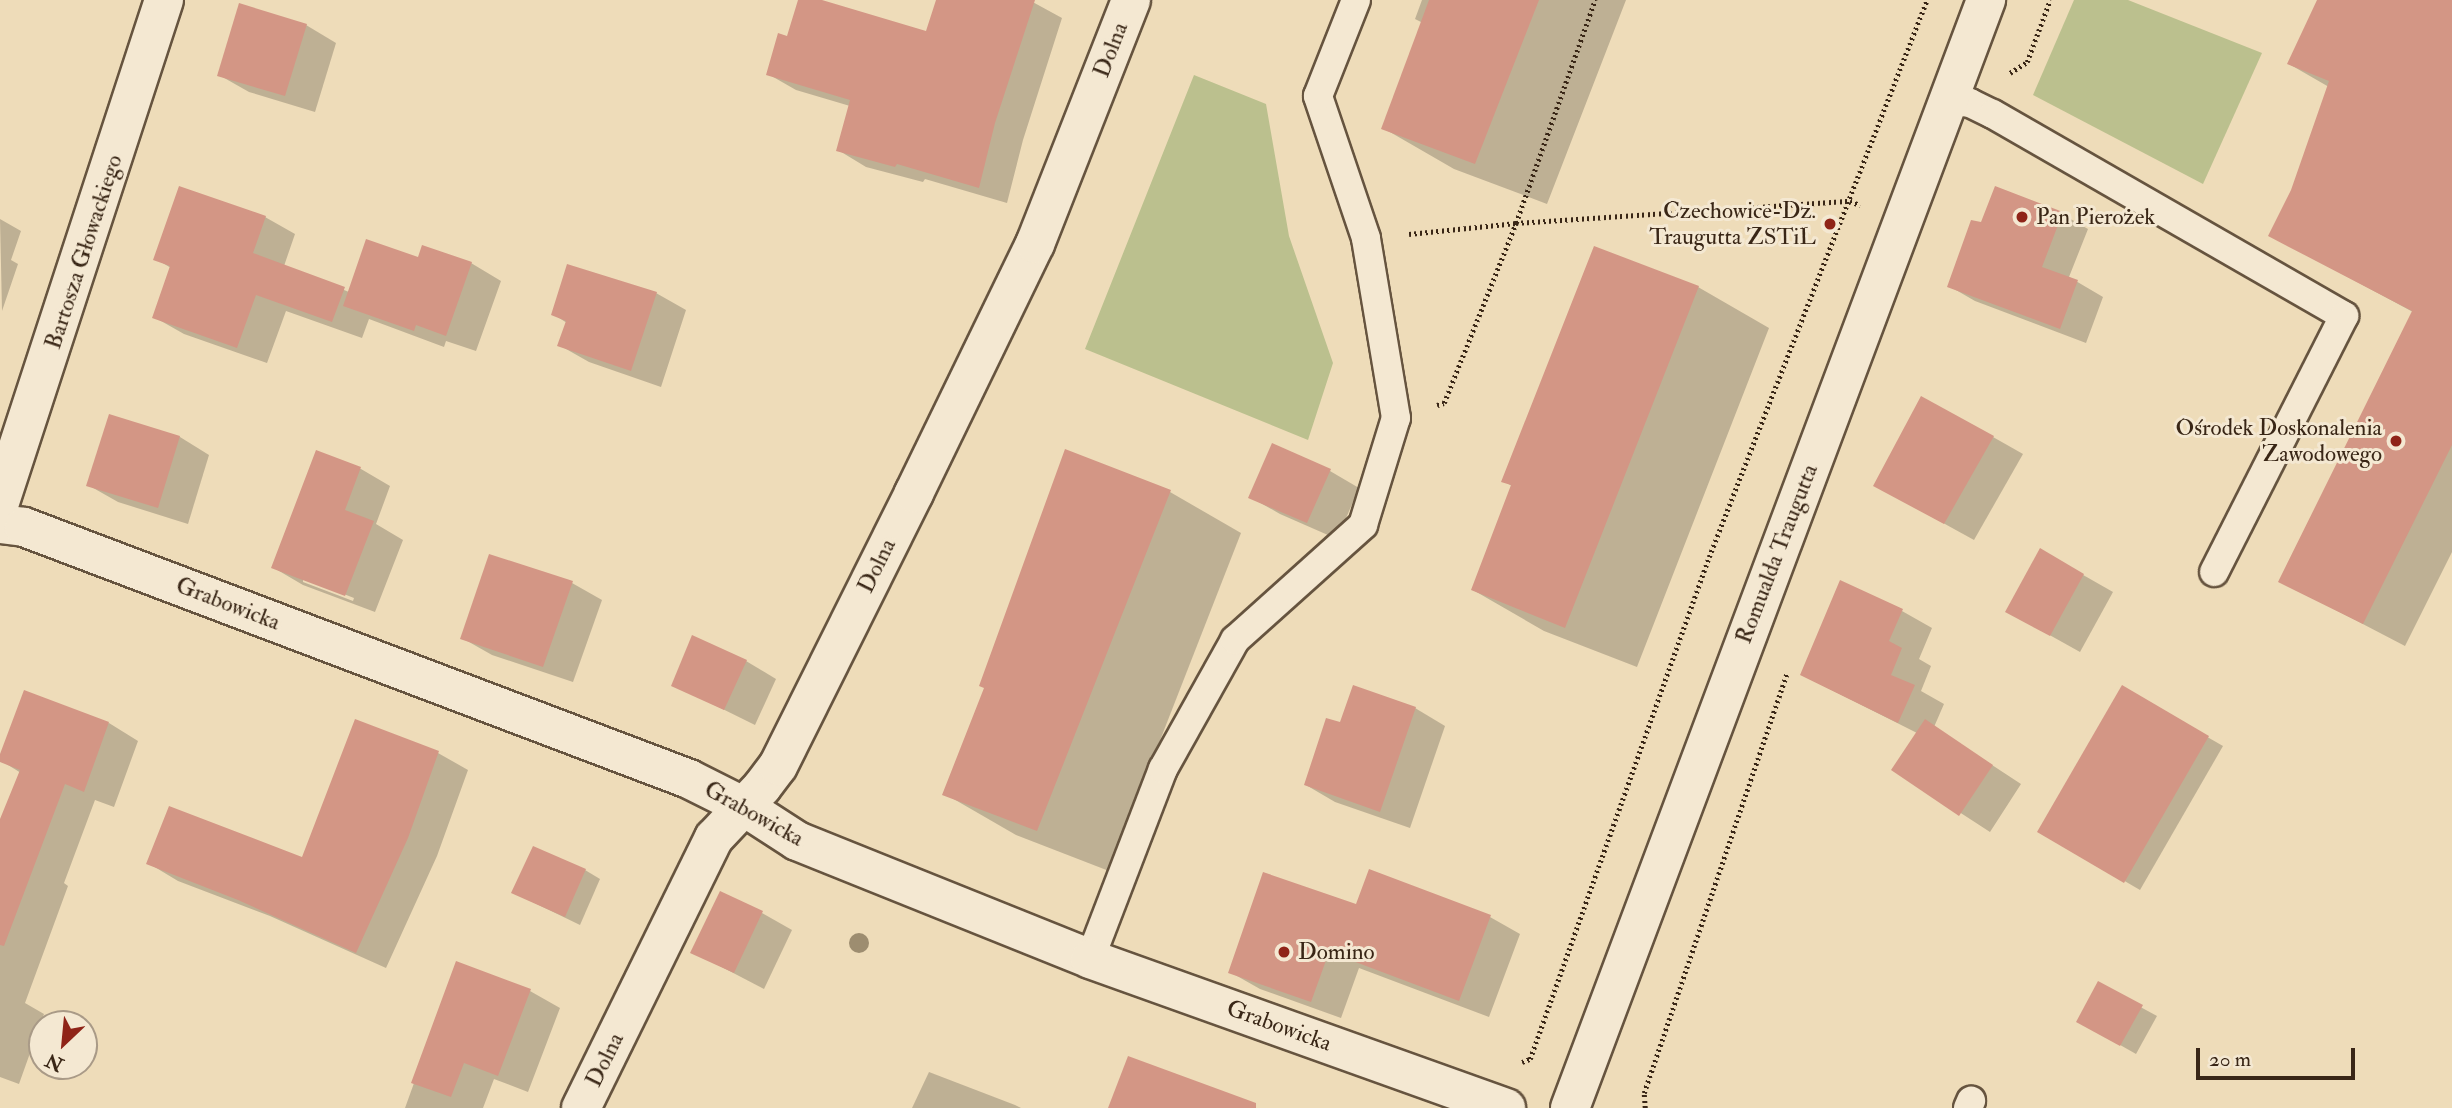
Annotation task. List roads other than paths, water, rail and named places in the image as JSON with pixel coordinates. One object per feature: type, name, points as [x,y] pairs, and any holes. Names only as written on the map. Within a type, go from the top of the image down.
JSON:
[{"type":"street","name":"Bartosza Głowackiego","points":[[0,502],[164,0]]},
{"type":"street","name":"Dolna","points":[[581,1108],[714,838],[778,766],[1029,257],[1131,0]]},
{"type":"street","name":"Romualda Traugutta","points":[[1570,1108],[1986,0]]},
{"type":"street","name":"Grabowicka","points":[[0,523],[24,527],[689,779],[743,806],[797,841],[1090,959],[1506,1108]]},
{"type":"lane","points":[[1090,959],[1163,769],[1234,640],[1363,525],[1396,418],[1366,238],[1318,96],[1356,0]]},
{"type":"lane","points":[[1949,101],[1970,103],[1993,114],[2344,316],[2214,572]]},
{"type":"place","name":"Pan Pierożek","points":[[2022,217]]},
{"type":"place","name":"Czechowice-Dz. Traugutta ZSTiL","points":[[1830,224]]},
{"type":"place","name":"Ośrodek Doskonalenia Zawodowego","points":[[2396,441]]},
{"type":"place","name":"Domino","points":[[1284,952]]}]
